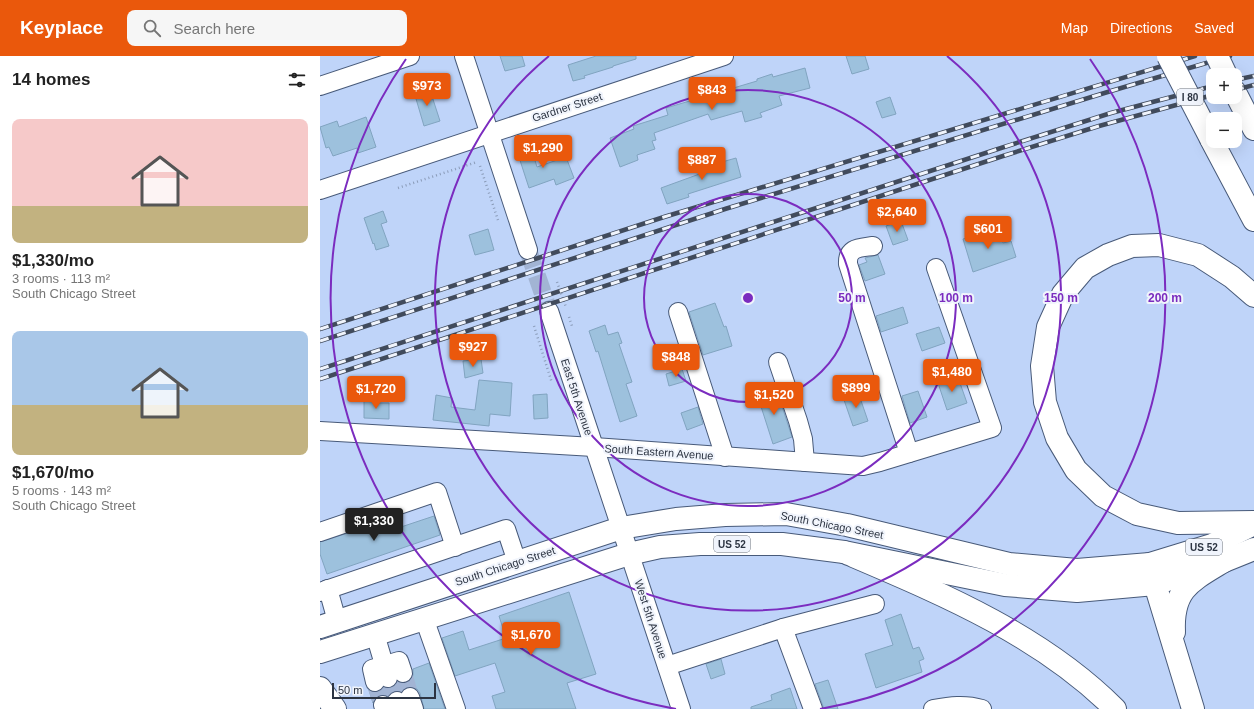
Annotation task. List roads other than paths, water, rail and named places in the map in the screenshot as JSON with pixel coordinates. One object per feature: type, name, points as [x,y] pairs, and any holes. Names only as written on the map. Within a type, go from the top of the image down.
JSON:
[{"type":"main road","name":"I 80","points":[[1168,56],[1254,220]]},
{"type":"main road","points":[[1217,56],[1223,68]]},
{"type":"main road","points":[[1241,104],[1254,129]]},
{"type":"main road","points":[[1254,296],[1232,277],[1198,255],[1159,245],[1132,246],[1108,255],[1085,268],[1063,294],[1048,327],[1042,366],[1045,402],[1056,438],[1076,470],[1103,496],[1137,514],[1178,523],[1254,523]]},
{"type":"main road","name":"South Chicago Street","points":[[329,624],[621,528],[718,515],[786,514],[847,525],[1009,564],[1077,570],[1153,574],[1254,523]]},
{"type":"main road","name":"South Chicago Street","points":[[320,652],[629,554],[660,547],[700,544],[782,544],[844,552],[1005,585],[1077,591],[1153,574],[1224,561],[1254,550]]},
{"type":"main road","points":[[844,552],[932,590],[997,622],[1037,646],[1069,668],[1101,694],[1115,709]]},
{"type":"main road","points":[[1175,649],[1173,620],[1180,596],[1193,580],[1224,561]]},
{"type":"main road","points":[[1153,574],[1193,709]]},
{"type":"main road","points":[[320,688],[335,709]]},
{"type":"street","points":[[320,86],[410,56]]},
{"type":"street","points":[[464,56],[528,250]]},
{"type":"street","name":"Gardner Street","points":[[320,190],[717,57]]},
{"type":"street","points":[[873,246],[856,249],[850,253],[848,257],[848,264],[909,453]]},
{"type":"street","name":"South Eastern Avenue","points":[[320,431],[594,447],[863,466],[992,428],[936,268]]},
{"type":"street","name":"East 5th Avenue","points":[[549,311],[621,528]]},
{"type":"street","points":[[678,312],[725,457]]},
{"type":"street","points":[[778,362],[803,439],[805,462]]},
{"type":"street","points":[[320,532],[437,492],[455,547]]},
{"type":"street","name":"West 5th Avenue","points":[[621,528],[681,709]]},
{"type":"street","points":[[329,624],[324,590],[506,530],[518,562]]},
{"type":"street","points":[[666,666],[783,628],[875,604]]},
{"type":"street","points":[[424,618],[456,709]]},
{"type":"street","points":[[783,628],[813,709]]},
{"type":"street","points":[[375,634],[388,675]]},
{"type":"street","points":[[933,709],[966,705],[982,709]]},
{"type":"tunnel","points":[[528,250],[549,311]]},
{"type":"tunnel","points":[[403,673],[410,697]]},
{"type":"tunnel","points":[[388,678],[397,701]]},
{"type":"tunnel","points":[[375,682],[383,705]]},
{"type":"railway","points":[[320,329],[664,217],[1195,56]]},
{"type":"railway","points":[[320,341],[725,209],[1230,56]]},
{"type":"railway","points":[[1242,79],[1254,76]]},
{"type":"railway","points":[[1242,88],[1254,85]]},
{"type":"railway","points":[[320,369],[1111,113],[1206,88]]},
{"type":"railway","points":[[320,379],[1003,156],[1099,126],[1206,97]]}]
